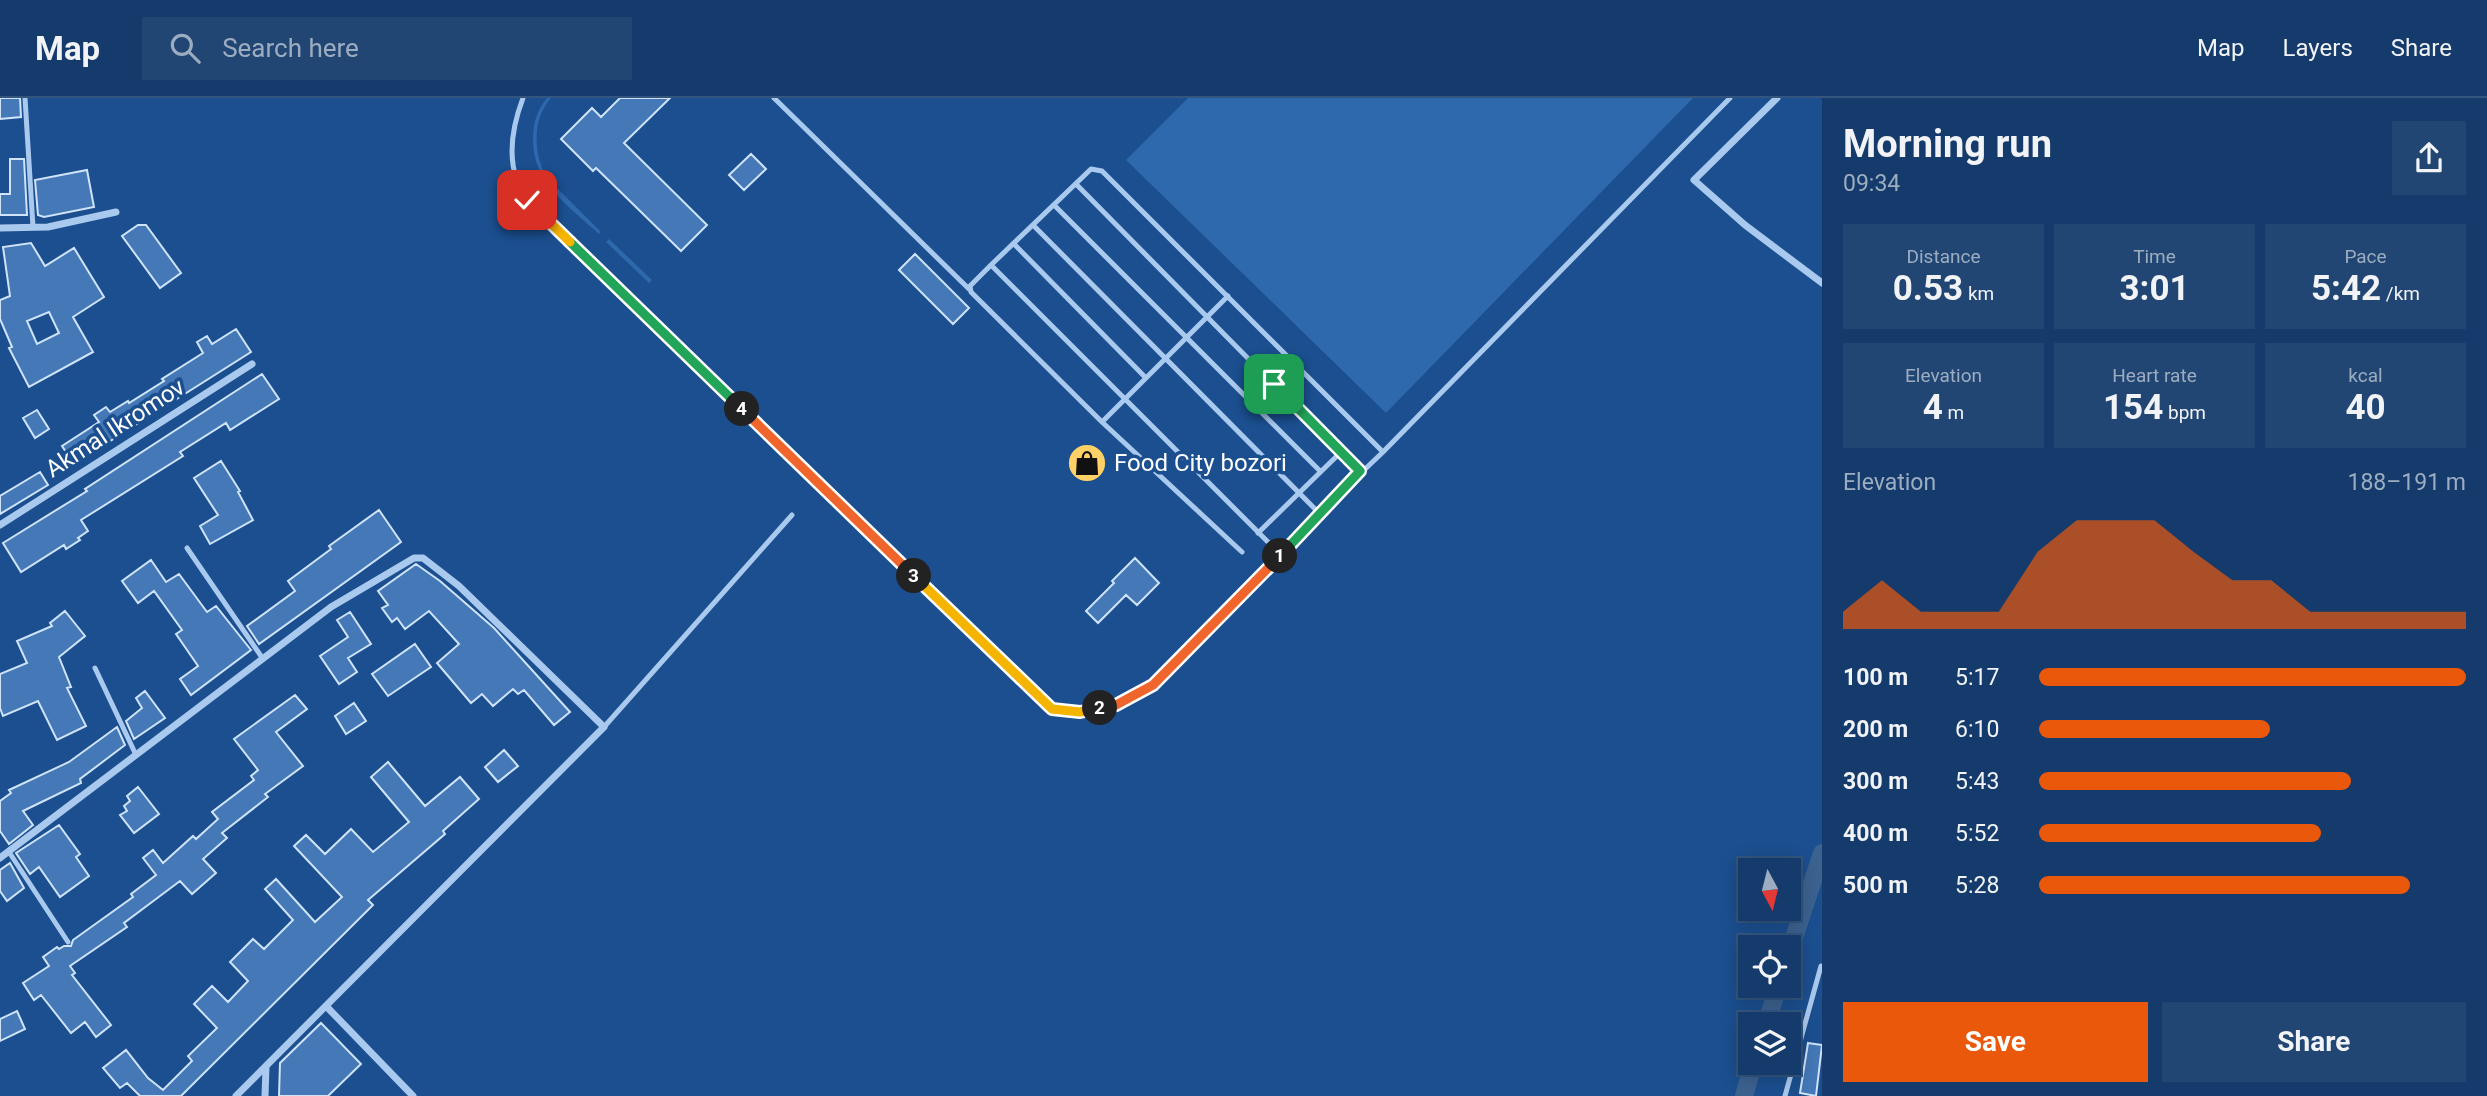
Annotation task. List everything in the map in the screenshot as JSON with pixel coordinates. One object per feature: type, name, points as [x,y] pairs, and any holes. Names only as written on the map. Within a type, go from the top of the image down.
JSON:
[{"type":"street","points":[[1777,98],[1694,180],[1745,225],[1822,283]]},
{"type":"street","points":[[0,228],[48,227],[116,212]]},
{"type":"street","name":"Akmal Ikromov","points":[[0,525],[252,364]]},
{"type":"street","points":[[0,858],[331,607],[414,558],[423,558],[459,586],[604,727],[236,1096]]},
{"type":"street","points":[[326,1006],[413,1096]]},
{"type":"street","points":[[265,1096],[266,1066]]},
{"type":"lane","points":[[25,98],[33,227]]},
{"type":"lane","points":[[523,98],[514,125],[512,154],[517,183],[527,200],[1052,709],[1080,712],[1116,705],[1153,685],[1360,471],[1382,452],[1730,98]]},
{"type":"lane","points":[[774,98],[1102,422],[1242,552]]},
{"type":"lane","points":[[969,289],[1091,169],[1102,171],[1382,452]]},
{"type":"lane","points":[[1076,184],[1360,471]]},
{"type":"lane","points":[[1054,205],[1320,471]]},
{"type":"lane","points":[[1033,225],[1319,513]]},
{"type":"lane","points":[[1014,244],[1145,377]]},
{"type":"lane","points":[[991,265],[1281,555]]},
{"type":"lane","points":[[1102,422],[1228,296]]},
{"type":"lane","points":[[1258,533],[1341,452]]},
{"type":"lane","points":[[604,727],[792,515]]},
{"type":"lane","points":[[187,548],[263,659]]},
{"type":"lane","points":[[94,668],[136,755]]},
{"type":"lane","points":[[9,852],[68,942]]},
{"type":"lane","points":[[1785,1096],[1821,967]]},
{"type":"shaded area","points":[[547,98],[551,98],[540,116],[537,137],[542,169],[547,178],[601,232],[599,234],[555,192],[539,168],[534,154],[534,128],[538,112]]},
{"type":"shaded area","points":[[1188,98],[1693,98],[1386,413],[1126,160]]},
{"type":"shaded area","points":[[609,239],[652,280],[649,283],[606,242]]},
{"type":"building","points":[[0,98],[20,98],[21,117],[0,119]]},
{"type":"building","points":[[620,98],[670,98],[624,143],[707,225],[681,251],[596,168],[593,171],[561,139],[592,108],[601,117]]},
{"type":"building","points":[[751,154],[766,169],[744,190],[729,175]]},
{"type":"building","points":[[10,159],[24,159],[27,215],[0,215],[0,194],[10,194]]},
{"type":"building","points":[[87,170],[94,207],[44,217],[38,215],[35,180]]},
{"type":"building","points":[[138,225],[146,225],[181,273],[160,288],[122,236]]},
{"type":"building","points":[[31,243],[45,266],[74,248],[104,297],[73,317],[93,352],[29,387],[9,348],[12,347],[0,319],[0,300],[10,296],[3,247]],"holes":[[[49,312],[59,333],[37,344],[27,321]]]},
{"type":"building","points":[[915,254],[969,308],[953,324],[899,270]]},
{"type":"building","points":[[236,329],[251,352],[74,464],[62,446],[99,422],[94,415],[106,407],[110,412],[128,401],[129,403],[164,381],[162,379],[203,353],[197,342],[207,336],[212,344]]},
{"type":"building","points":[[262,374],[279,399],[230,430],[226,423],[180,452],[183,456],[81,520],[88,531],[78,538],[80,540],[66,549],[64,545],[21,572],[3,543],[87,491],[85,489]]},
{"type":"building","points":[[37,410],[49,429],[35,438],[23,418]]},
{"type":"building","points":[[221,461],[240,491],[238,492],[253,520],[210,544],[200,526],[218,515],[194,478]]},
{"type":"building","points":[[40,472],[48,485],[0,514],[0,496]]},
{"type":"building","points":[[379,510],[401,542],[259,644],[247,626],[295,591],[288,581],[331,549],[329,546]]},
{"type":"building","points":[[1135,558],[1159,583],[1137,605],[1126,595],[1098,623],[1086,611]]},
{"type":"building","points":[[151,560],[166,582],[179,574],[207,612],[216,606],[251,650],[191,695],[180,679],[198,666],[176,634],[182,630],[154,591],[138,603],[122,581]]},
{"type":"building","points":[[416,564],[494,628],[570,712],[554,725],[524,690],[518,694],[513,689],[493,706],[482,694],[471,703],[437,663],[459,644],[429,611],[405,629],[397,618],[392,622],[382,608],[388,605],[378,591]]},
{"type":"building","points":[[65,611],[85,636],[59,657],[71,687],[67,688],[86,726],[57,740],[38,701],[3,716],[0,708],[0,674],[27,663],[17,641],[52,626],[50,623]]},
{"type":"building","points":[[350,612],[371,644],[348,658],[357,672],[339,684],[320,656],[348,637],[337,620]]},
{"type":"building","points":[[415,644],[431,667],[388,696],[372,674]]},
{"type":"building","points":[[145,691],[165,718],[134,739],[126,721],[142,708],[136,698]]},
{"type":"building","points":[[295,695],[307,709],[276,732],[303,766],[265,794],[268,797],[222,833],[227,838],[203,859],[216,873],[192,894],[180,881],[124,923],[127,927],[70,966],[75,973],[72,975],[111,1025],[96,1037],[85,1022],[71,1033],[41,995],[34,1000],[23,983],[49,966],[43,957],[57,947],[59,949],[71,946],[73,940],[133,897],[131,894],[156,875],[143,858],[153,850],[163,863],[193,836],[196,839],[218,819],[212,812],[254,780],[251,776],[258,770],[234,739]]},
{"type":"building","points":[[354,703],[366,721],[346,734],[335,716]]},
{"type":"building","points":[[117,727],[125,745],[80,779],[81,783],[23,811],[33,825],[9,844],[0,831],[0,801],[11,793],[9,790],[69,762]]},
{"type":"building","points":[[504,750],[518,766],[498,782],[485,767]]},
{"type":"building","points":[[388,762],[425,806],[460,777],[479,799],[443,831],[445,834],[368,900],[373,905],[181,1096],[140,1096],[127,1083],[120,1088],[103,1068],[126,1050],[148,1078],[163,1090],[192,1061],[188,1056],[217,1028],[194,1004],[212,986],[228,1002],[248,981],[230,962],[253,939],[264,949],[293,920],[265,889],[276,879],[315,922],[342,897],[294,846],[306,835],[325,854],[351,829],[373,852],[409,822],[371,777]]},
{"type":"building","points":[[138,787],[159,814],[134,833],[120,815],[127,811],[124,806],[130,801],[127,796]]},
{"type":"building","points":[[59,825],[80,854],[76,857],[89,876],[60,897],[39,867],[30,874],[16,853]]},
{"type":"building","points":[[10,863],[24,888],[7,901],[0,891],[0,870]]},
{"type":"building","points":[[17,1011],[25,1029],[0,1041],[0,1019]]},
{"type":"building","points":[[321,1023],[361,1064],[328,1096],[279,1096],[280,1063]]},
{"type":"building","points":[[1808,1043],[1822,1045],[1816,1096],[1800,1093]]},
{"type":"waterway","points":[[1795,935],[1822,853]]},
{"type":"waterway","points":[[1770,1012],[1775,998]]},
{"type":"waterway","points":[[1744,1096],[1750,1075]]},
{"type":"place","name":"Food City bozori","points":[[1087,463]]},
{"type":"route","points":[[527,200],[1052,709],[1080,712],[1116,705],[1153,685],[1360,471],[1274,384]]}]
